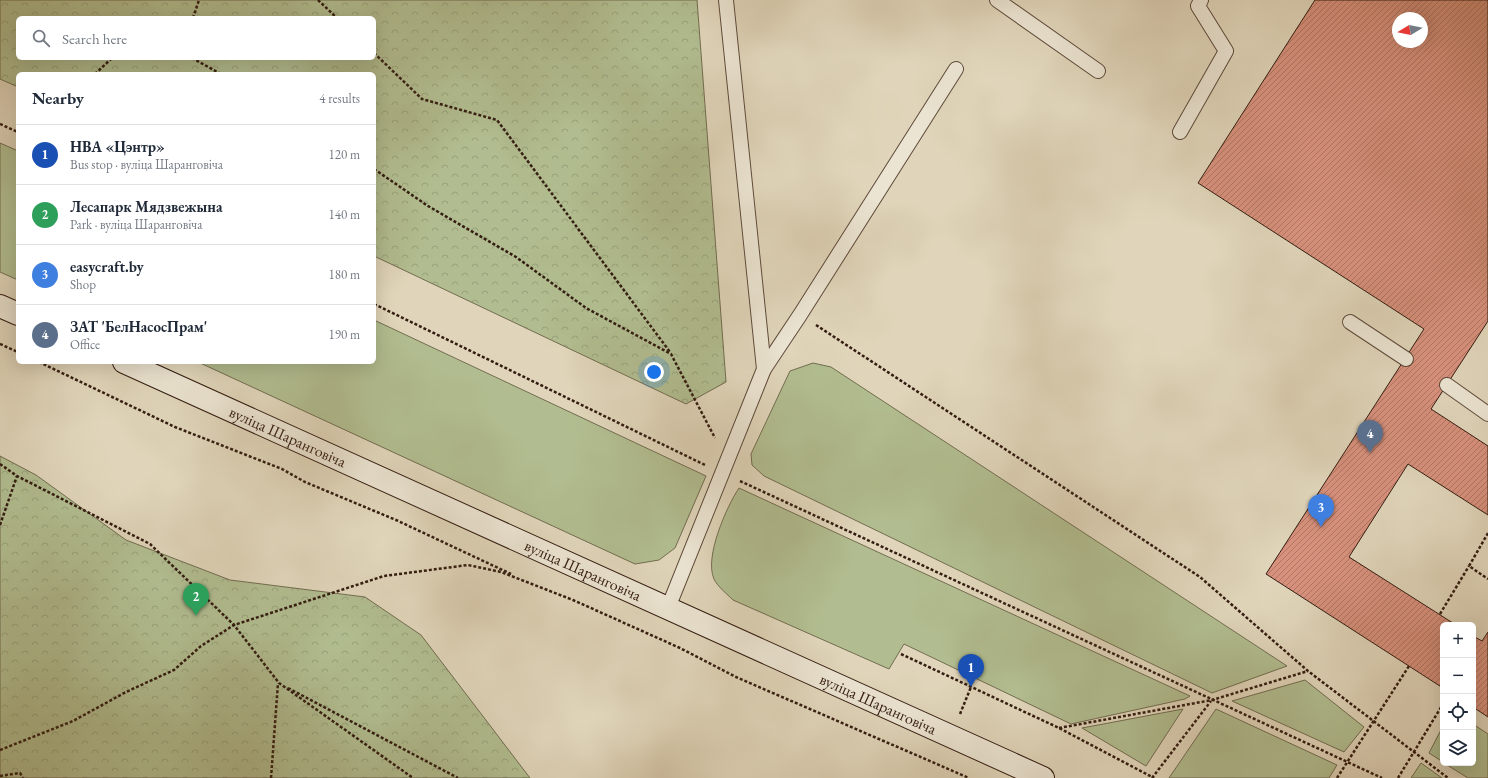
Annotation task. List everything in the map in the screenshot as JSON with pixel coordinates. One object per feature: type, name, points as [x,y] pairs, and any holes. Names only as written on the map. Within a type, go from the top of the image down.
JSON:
[{"type":"main road","points":[[0,306],[16,313]]},
{"type":"main road","name":"вуліца Шаранговіча","points":[[128,364],[1043,778]]},
{"type":"lane","points":[[726,0],[764,369]]},
{"type":"lane","points":[[997,0],[1098,71]]},
{"type":"lane","points":[[1180,132],[1226,51],[1198,6],[1201,0]]},
{"type":"lane","points":[[668,608],[764,369],[800,315],[956,69]]},
{"type":"lane","points":[[1350,322],[1406,359]]},
{"type":"lane","points":[[1447,385],[1488,414]]},
{"type":"path","points":[[194,16],[199,0]]},
{"type":"path","points":[[318,0],[335,16]]},
{"type":"path","points":[[376,55],[422,99],[497,120],[671,354],[724,467]]},
{"type":"path","points":[[97,72],[110,60]]},
{"type":"path","points":[[196,60],[217,72]]},
{"type":"path","points":[[0,124],[16,131]]},
{"type":"path","points":[[376,170],[428,206],[516,257],[586,308],[671,354]]},
{"type":"path","points":[[376,305],[724,467],[1212,700],[1382,778]]},
{"type":"path","points":[[800,315],[1200,577],[1308,672],[1448,778]]},
{"type":"path","points":[[0,344],[16,351]]},
{"type":"path","points":[[43,364],[175,427],[282,469],[305,482],[396,520],[522,580]]},
{"type":"path","points":[[0,464],[17,476],[150,544],[234,625],[278,683],[413,778]]},
{"type":"path","points":[[0,525],[17,476]]},
{"type":"path","points":[[1440,614],[1488,533]]},
{"type":"path","points":[[0,750],[73,721],[126,692],[174,670],[200,646],[234,625],[384,576],[468,565],[501,572],[573,600],[673,645],[736,677],[970,778]]},
{"type":"path","points":[[1469,566],[1488,579]]},
{"type":"path","points":[[901,654],[1059,728],[1153,778],[1212,700]]},
{"type":"path","points":[[1337,778],[1409,666]]},
{"type":"path","points":[[1059,728],[1212,700],[1308,672]]},
{"type":"path","points":[[271,778],[278,683]]},
{"type":"path","points":[[278,683],[458,778]]},
{"type":"path","points":[[950,736],[971,687]]},
{"type":"path","points":[[1398,778],[1440,709]]},
{"type":"path","points":[[0,776],[20,773],[23,778]]},
{"type":"green space","points":[[0,0],[697,0],[726,382],[686,404],[376,257],[376,72],[16,72],[16,86],[0,79]]},
{"type":"green space","points":[[0,143],[16,150],[16,279],[0,272]]},
{"type":"green space","points":[[376,321],[706,476],[675,548],[659,560],[635,564],[202,364],[376,364]]},
{"type":"green space","points":[[813,363],[831,367],[1287,666],[1212,693],[764,476],[752,465],[751,454],[790,371]]},
{"type":"green space","points":[[0,456],[36,475],[126,540],[230,580],[365,597],[421,635],[530,778],[0,778]]},
{"type":"green space","points":[[739,488],[1190,696],[1185,699],[1071,724],[904,644],[889,669],[733,600],[715,582],[712,570],[712,558],[714,545],[723,519]]},
{"type":"green space","points":[[1305,680],[1364,727],[1344,752],[1232,701]]},
{"type":"green space","points":[[1183,709],[1146,766],[1082,728]]},
{"type":"green space","points":[[1216,709],[1337,765],[1329,778],[1169,778]]},
{"type":"green space","points":[[1476,726],[1488,734],[1488,778],[1468,778],[1449,766],[1476,766]]},
{"type":"green space","points":[[1440,732],[1440,760],[1429,753]]},
{"type":"green space","points":[[1421,763],[1442,778],[1411,778]]},
{"type":"building","points":[[1315,0],[1488,0],[1488,321],[1431,409],[1488,446],[1488,515],[1408,464],[1349,557],[1451,622],[1440,622],[1440,686],[1266,574],[1424,329],[1198,183]]},
{"type":"building","points":[[1488,632],[1488,717],[1476,709],[1476,638],[1482,641]]},
{"type":"place","name":"ЗАТ 'БелНасосПрам'","points":[[1370,453]]},
{"type":"place","name":"easycraft.by","points":[[1321,527]]},
{"type":"place","name":"Лесапарк Мядзвежына","points":[[196,616]]},
{"type":"place","name":"НВА «Цэнтр»","points":[[971,687]]}]
